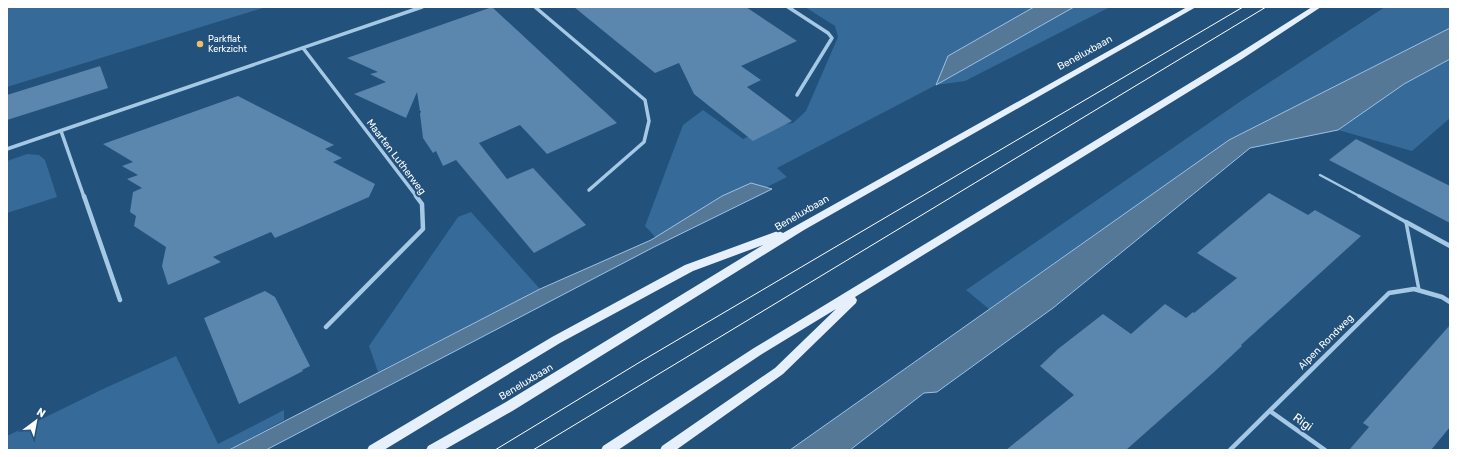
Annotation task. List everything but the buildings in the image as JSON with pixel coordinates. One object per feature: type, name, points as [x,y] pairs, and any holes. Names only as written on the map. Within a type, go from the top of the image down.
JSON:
[{"type":"main road","name":"Beneluxbaan","points":[[432,450],[510,406],[800,227],[1192,7]]},
{"type":"main road","points":[[607,450],[758,351],[1239,57],[1317,7]]},
{"type":"main road","points":[[373,450],[556,340],[689,268],[800,227]]},
{"type":"main road","points":[[666,450],[779,371],[865,287]]},
{"type":"street","points":[[7,149],[422,7]]},
{"type":"street","points":[[536,7],[645,100],[649,121],[644,142],[589,190]]},
{"type":"street","points":[[788,7],[828,33],[832,38],[797,95]]},
{"type":"street","name":"Maarten Lutherweg","points":[[303,48],[422,204],[422,229],[326,327]]},
{"type":"street","points":[[61,131],[120,300]]},
{"type":"street","points":[[1406,222],[1450,246]]},
{"type":"street","name":"Alpen Rondweg","points":[[1230,450],[1388,294],[1414,289],[1442,297],[1450,302]]},
{"type":"street","name":"Rigi","points":[[1270,411],[1325,450]]},
{"type":"lane","points":[[1320,175],[1406,222],[1419,290]]},
{"type":"shaded area","points":[[7,7],[266,7],[7,87]]},
{"type":"shaded area","points":[[805,7],[1034,7],[948,56],[936,85],[777,168],[787,177],[659,241],[645,226],[683,125],[703,110],[743,139],[775,123],[793,123],[806,111],[838,37],[835,26]]},
{"type":"shaded area","points":[[1034,7],[1074,7],[936,85],[948,56]]},
{"type":"shaded area","points":[[1074,7],[1110,7],[965,81],[936,85]]},
{"type":"shaded area","points":[[1385,7],[1450,7],[1450,28],[1229,140],[989,309],[966,290],[1241,101]]},
{"type":"shaded area","points":[[1450,28],[1450,59],[1404,84],[1338,130],[1250,148],[1053,308],[937,392],[924,393],[850,450],[790,450],[1229,140]]},
{"type":"shaded area","points":[[1450,59],[1450,118],[1412,151],[1338,130],[1404,84]]},
{"type":"shaded area","points":[[27,154],[39,155],[45,160],[57,197],[7,213],[7,161]]},
{"type":"shaded area","points":[[751,183],[772,189],[654,247],[266,450],[229,450],[540,289],[651,240],[722,196]]},
{"type":"shaded area","points":[[471,212],[540,289],[378,372],[369,346],[458,217]]},
{"type":"shaded area","points":[[176,356],[218,444],[284,410],[284,420],[229,450],[7,450],[7,436],[103,389]]},
{"type":"tram line","points":[[495,450],[640,362],[1243,7]]},
{"type":"tram line","points":[[533,450],[1266,7]]},
{"type":"place","name":"Parkflat Kerkzicht","points":[[200,44]]}]
